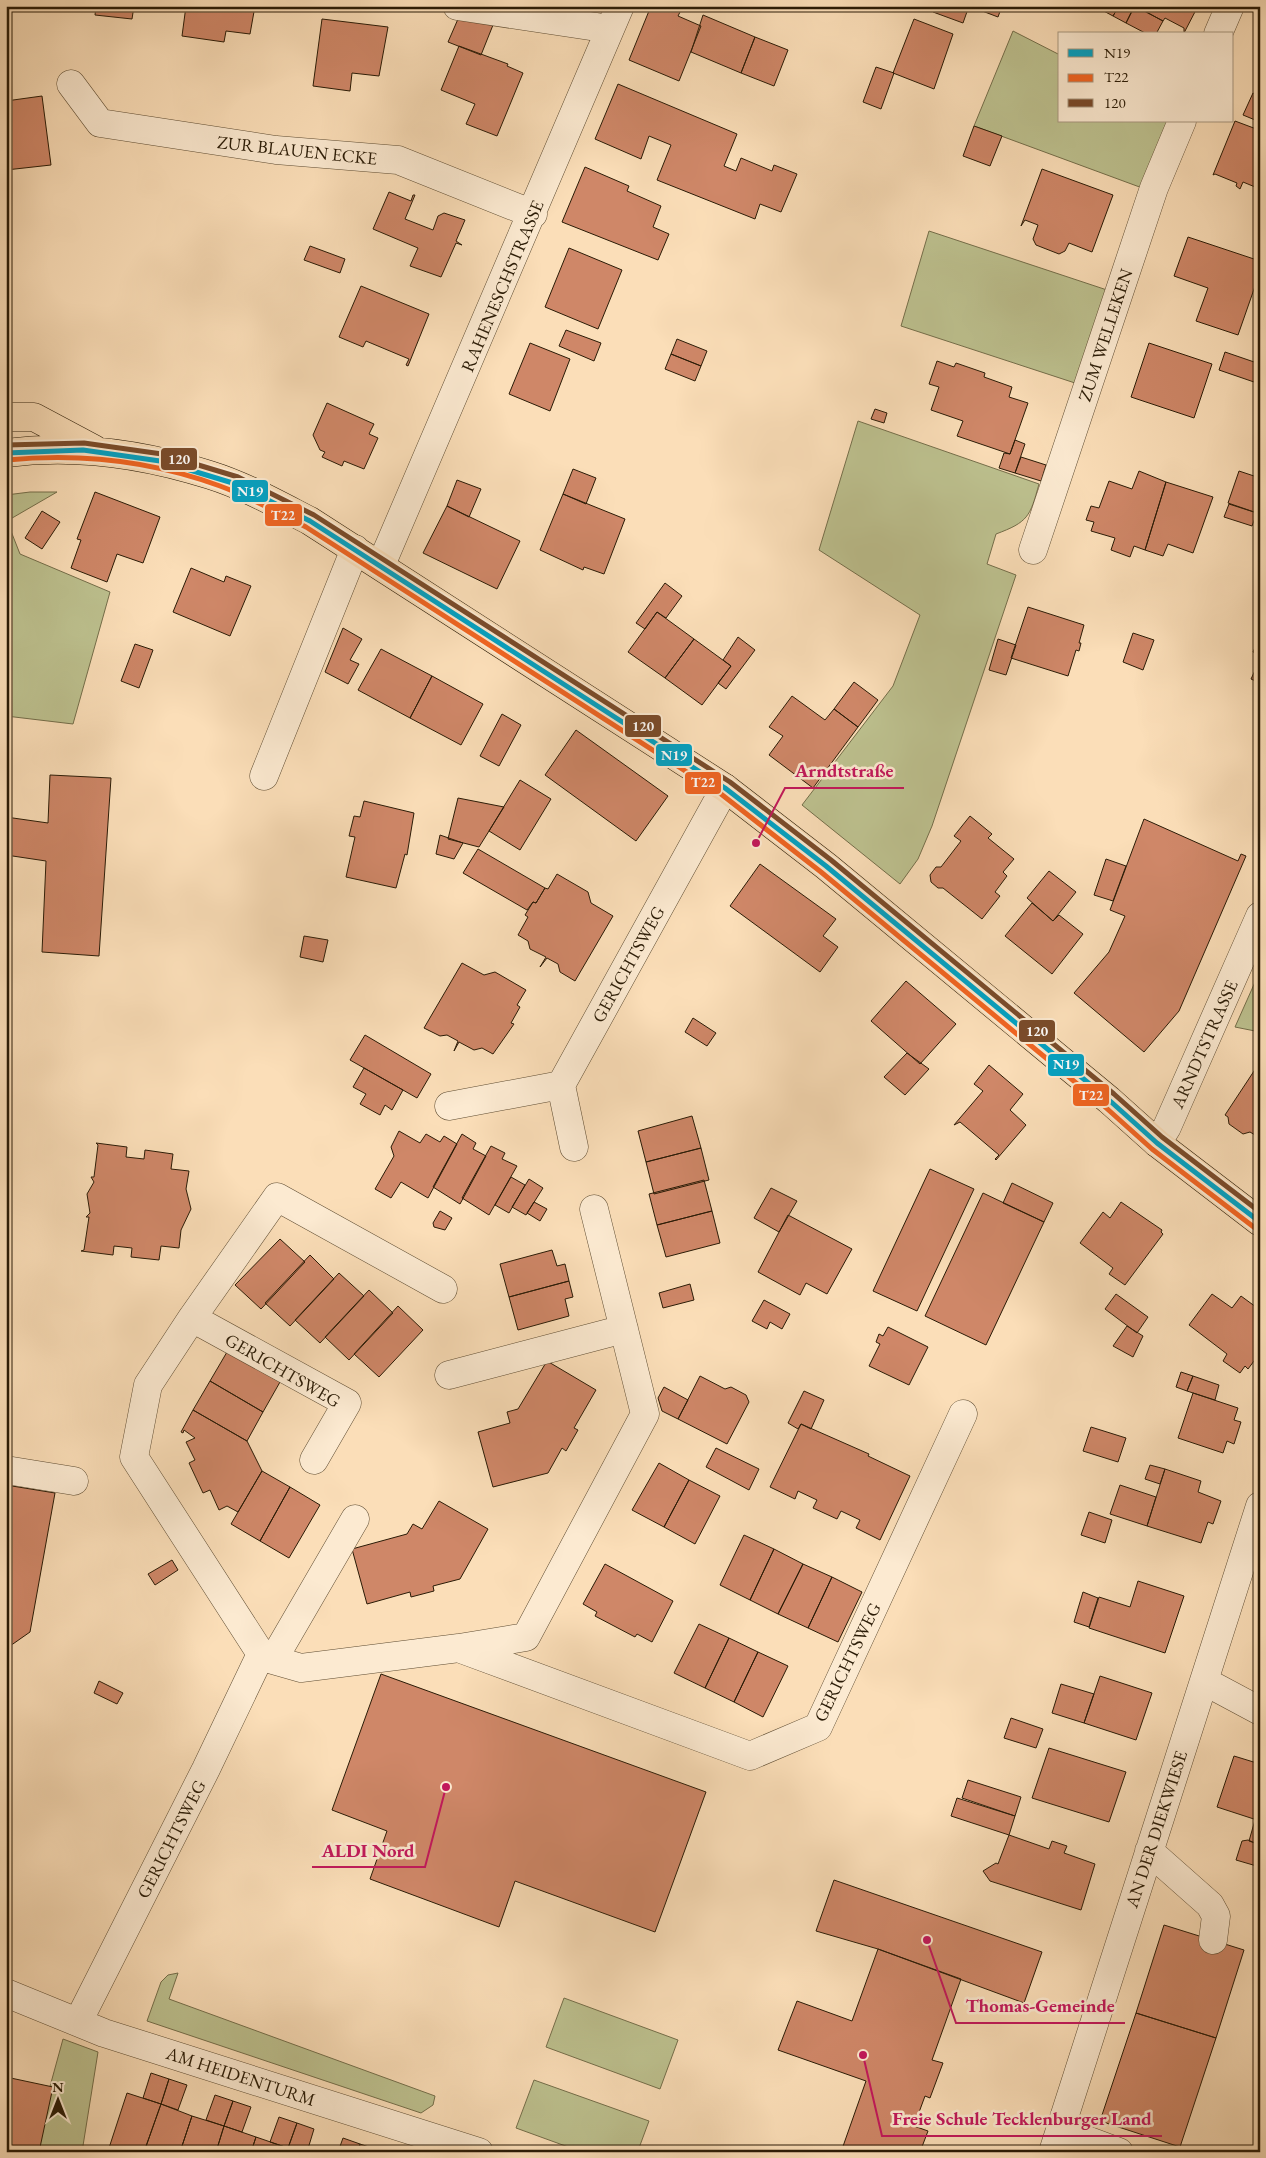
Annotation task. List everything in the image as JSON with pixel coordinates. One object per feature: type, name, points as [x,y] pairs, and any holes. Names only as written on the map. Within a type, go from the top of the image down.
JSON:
[{"type":"main road","points":[[6,417],[34,417],[98,451]]},
{"type":"main road","points":[[6,453],[98,451],[132,454],[211,475],[254,493],[310,521],[725,788],[833,872],[1109,1100],[1157,1142],[1260,1222]]},
{"type":"street","points":[[456,6],[615,18]]},
{"type":"street","points":[[1219,32],[1230,6]]},
{"type":"street","name":"RAHENESCHSTRASSE","points":[[381,565],[533,214],[615,18]]},
{"type":"street","name":"ZUR BLAUEN ECKE","points":[[72,84],[100,123],[276,150],[398,160],[533,214]]},
{"type":"street","name":"ZUM WELLEKEN","points":[[1033,550],[1154,188],[1182,122]]},
{"type":"street","points":[[264,776],[355,549]]},
{"type":"street","name":"GERICHTSWEG","points":[[561,1085],[725,788]]},
{"type":"street","name":"ARNDTSTRASSE","points":[[1157,1142],[1167,1127],[1260,916]]},
{"type":"street","points":[[449,1106],[561,1085],[574,1147]]},
{"type":"street","points":[[267,1657],[134,1458],[148,1386],[192,1318],[277,1197],[443,1289]]},
{"type":"street","name":"GERICHTSWEG","points":[[267,1657],[301,1668],[459,1648],[526,1637],[645,1414],[594,1209]]},
{"type":"street","name":"GERICHTSWEG","points":[[192,1318],[347,1403],[314,1460]]},
{"type":"street","points":[[450,1375],[624,1329]]},
{"type":"street","name":"GERICHTSWEG","points":[[459,1648],[750,1756],[818,1728],[963,1414]]},
{"type":"street","points":[[6,1470],[74,1481]]},
{"type":"street","name":"AN DER DIEKWIESE","points":[[1056,2141],[1260,1506]]},
{"type":"street","name":"GERICHTSWEG","points":[[78,2022],[206,1770],[267,1657],[355,1519]]},
{"type":"street","points":[[1204,1681],[1260,1710]]},
{"type":"street","points":[[1150,1851],[1210,1905],[1216,1916],[1213,1940]]},
{"type":"street","name":"AM HEIDENTURM","points":[[6,1993],[104,2033],[479,2152]]},
{"type":"street","points":[[1056,2141],[1119,2152]]},
{"type":"green space","points":[[1013,31],[1058,54],[1058,122],[1170,122],[1145,189],[974,126]]},
{"type":"green space","points":[[929,231],[1107,290],[1075,383],[901,326]]},
{"type":"green space","points":[[858,421],[1039,484],[1033,504],[1026,517],[1015,526],[996,534],[987,564],[1016,575],[932,826],[918,859],[900,884],[802,805],[893,686],[920,615],[819,550]]},
{"type":"green space","points":[[30,492],[57,492],[7,521],[20,554],[110,592],[73,724],[6,716],[6,495]]},
{"type":"green space","points":[[1260,971],[1260,1032],[1235,1027]]},
{"type":"green space","points":[[178,1973],[169,1999],[435,2096],[433,2105],[421,2113],[147,2021],[161,1982],[168,1975]]},
{"type":"green space","points":[[564,1998],[678,2040],[660,2089],[546,2047]]},
{"type":"green space","points":[[63,2039],[98,2052],[82,2152],[32,2152]]},
{"type":"green space","points":[[534,2080],[649,2121],[639,2148],[636,2152],[582,2152],[516,2128]]},
{"type":"building","points":[[96,6],[134,6],[132,19],[95,15]]},
{"type":"building","points":[[186,6],[255,6],[250,34],[226,31],[224,42],[182,36]]},
{"type":"building","points":[[651,6],[667,6],[680,12],[678,16],[701,26],[679,81],[629,60]]},
{"type":"building","points":[[935,6],[969,6],[963,23],[933,12]]},
{"type":"building","points":[[969,6],[1002,6],[998,17]]},
{"type":"building","points":[[1102,6],[1119,6],[1113,16],[1100,9]]},
{"type":"building","points":[[1119,6],[1134,6],[1126,23],[1113,16]]},
{"type":"building","points":[[1135,6],[1163,21],[1157,32],[1143,32],[1126,23]]},
{"type":"building","points":[[1135,6],[1198,6],[1185,32],[1184,28],[1165,18],[1163,21]]},
{"type":"building","points":[[703,15],[755,37],[741,73],[691,52]]},
{"type":"building","points":[[322,19],[388,27],[379,76],[352,73],[350,91],[313,86]]},
{"type":"building","points":[[458,19],[493,25],[481,55],[448,42]]},
{"type":"building","points":[[914,19],[953,34],[934,89],[893,73]]},
{"type":"building","points":[[755,37],[788,50],[774,86],[741,73]]},
{"type":"building","points":[[459,46],[508,64],[507,66],[523,73],[497,136],[466,124],[475,104],[441,90]]},
{"type":"building","points":[[876,67],[894,73],[881,109],[863,102]]},
{"type":"building","points":[[618,84],[737,134],[724,166],[736,171],[741,158],[772,171],[774,165],[797,174],[781,212],[760,204],[755,219],[657,180],[671,145],[649,136],[641,159],[595,139]]},
{"type":"building","points":[[1253,93],[1260,97],[1260,122],[1243,115]]},
{"type":"building","points":[[42,96],[51,165],[6,170],[6,101]]},
{"type":"building","points":[[1235,121],[1259,130],[1260,128],[1260,189],[1243,182],[1240,189],[1236,186],[1237,183],[1215,174],[1213,175]]},
{"type":"building","points":[[974,126],[1002,136],[990,166],[963,156]]},
{"type":"building","points":[[585,167],[629,186],[627,191],[661,206],[653,227],[669,234],[658,260],[562,222]]},
{"type":"building","points":[[1042,169],[1113,195],[1092,252],[1069,243],[1065,251],[1059,254],[1036,245],[1033,239],[1038,225],[1025,220],[1021,226]]},
{"type":"building","points":[[389,192],[411,201],[413,195],[415,195],[405,219],[433,230],[438,216],[444,213],[465,220],[456,241],[462,245],[456,243],[441,277],[410,266],[418,248],[373,229]]},
{"type":"building","points":[[1188,237],[1260,261],[1260,272],[1238,335],[1196,321],[1208,288],[1174,276]]},
{"type":"building","points":[[310,246],[345,259],[340,273],[304,260]]},
{"type":"building","points":[[569,248],[622,270],[598,329],[545,307]]},
{"type":"building","points":[[361,286],[429,314],[408,366],[406,365],[409,359],[366,341],[363,347],[339,337]]},
{"type":"building","points":[[566,330],[601,343],[594,361],[559,346]]},
{"type":"building","points":[[677,339],[707,351],[701,366],[671,354]]},
{"type":"building","points":[[530,343],[570,359],[550,411],[509,394]]},
{"type":"building","points":[[1149,343],[1212,364],[1194,418],[1131,397]]},
{"type":"building","points":[[1225,352],[1260,364],[1254,382],[1219,370]]},
{"type":"building","points":[[671,354],[701,366],[695,381],[665,369]]},
{"type":"building","points":[[937,361],[954,367],[956,363],[985,373],[984,377],[1012,387],[1009,397],[1028,403],[1010,454],[957,436],[963,421],[931,410],[939,387],[929,384]]},
{"type":"building","points":[[327,403],[374,424],[369,434],[378,438],[364,469],[344,461],[342,466],[322,457],[325,452],[320,450],[313,435]]},
{"type":"building","points":[[875,409],[887,413],[884,423],[871,419]]},
{"type":"building","points":[[1015,440],[1025,444],[1015,473],[999,468],[1004,453],[1010,454]]},
{"type":"building","points":[[1021,457],[1046,465],[1041,481],[1015,473]]},
{"type":"building","points":[[573,469],[596,478],[586,504],[563,494]]},
{"type":"building","points":[[1139,471],[1166,482],[1145,550],[1134,546],[1130,557],[1111,550],[1115,538],[1091,531],[1094,522],[1086,520],[1091,506],[1099,508],[1109,481],[1132,489]]},
{"type":"building","points":[[1239,471],[1260,478],[1260,506],[1257,513],[1228,503]]},
{"type":"building","points":[[457,480],[481,489],[469,517],[447,506]]},
{"type":"building","points":[[1166,482],[1213,497],[1193,553],[1168,544],[1163,556],[1145,550]]},
{"type":"building","points":[[95,492],[160,517],[143,563],[117,554],[107,582],[71,568],[81,540],[77,539]]},
{"type":"building","points":[[563,494],[625,519],[604,574],[584,567],[583,570],[540,550]]},
{"type":"building","points":[[1229,504],[1257,513],[1252,526],[1224,517]]},
{"type":"building","points":[[447,506],[520,541],[497,589],[423,553]]},
{"type":"building","points":[[42,511],[60,522],[42,549],[25,538]]},
{"type":"building","points":[[191,568],[224,582],[226,576],[251,586],[230,636],[173,612]]},
{"type":"building","points":[[665,583],[682,596],[666,618],[657,612],[645,629],[636,623]]},
{"type":"building","points":[[1028,607],[1084,625],[1079,643],[1081,643],[1079,651],[1076,650],[1068,676],[1011,658]]},
{"type":"building","points":[[657,612],[694,639],[665,678],[628,652]]},
{"type":"building","points":[[343,628],[362,639],[350,660],[359,664],[348,684],[325,672]]},
{"type":"building","points":[[1133,633],[1154,640],[1143,670],[1123,662]]},
{"type":"building","points":[[738,637],[755,650],[726,689],[718,683],[731,666],[723,660]]},
{"type":"building","points":[[1260,637],[1260,655],[1253,652]]},
{"type":"building","points":[[694,639],[731,666],[702,705],[665,678]]},
{"type":"building","points":[[998,639],[1016,645],[1006,675],[989,670]]},
{"type":"building","points":[[135,644],[153,650],[139,688],[121,681]]},
{"type":"building","points":[[381,649],[432,676],[410,718],[358,690]]},
{"type":"building","points":[[1260,660],[1260,683],[1251,679]]},
{"type":"building","points":[[432,676],[483,704],[461,745],[410,718]]},
{"type":"building","points":[[854,682],[878,700],[858,727],[834,709]]},
{"type":"building","points":[[792,696],[825,720],[834,709],[858,727],[813,788],[769,755],[783,736],[769,727]]},
{"type":"building","points":[[502,714],[521,725],[499,766],[480,756]]},
{"type":"building","points":[[576,730],[668,796],[636,841],[545,775]]},
{"type":"building","points":[[50,775],[111,778],[99,956],[42,952],[46,861],[6,855],[6,817],[48,823]]},
{"type":"building","points":[[520,780],[551,799],[520,850],[489,831]]},
{"type":"building","points":[[458,798],[504,807],[479,847],[448,839]]},
{"type":"building","points":[[364,801],[414,813],[407,855],[405,854],[396,888],[346,877],[355,837],[349,836],[354,816],[360,817]]},
{"type":"building","points":[[970,816],[992,834],[988,838],[1014,859],[1003,872],[1007,876],[995,892],[1000,896],[982,919],[943,888],[938,888],[931,882],[930,875],[936,867],[941,867],[961,841],[954,836]]},
{"type":"building","points":[[1144,819],[1238,861],[1241,854],[1246,856],[1179,1011],[1144,1052],[1074,993],[1109,952],[1125,916],[1110,910]]},
{"type":"building","points":[[440,835],[463,843],[454,859],[436,854]]},
{"type":"building","points":[[478,849],[545,888],[536,903],[533,902],[527,910],[463,873]]},
{"type":"building","points":[[1106,859],[1126,866],[1113,901],[1094,895]]},
{"type":"building","points":[[760,864],[836,919],[823,936],[838,947],[820,972],[730,906]]},
{"type":"building","points":[[1049,871],[1076,892],[1053,921],[1027,898]]},
{"type":"building","points":[[557,874],[588,892],[591,903],[613,916],[575,981],[560,972],[558,964],[547,958],[540,967],[546,957],[530,949],[528,941],[518,935],[528,917],[525,915],[533,902],[536,903],[545,888],[548,889]]},
{"type":"building","points":[[1032,903],[1053,921],[1059,915],[1083,934],[1052,974],[1005,936]]},
{"type":"building","points":[[304,936],[328,940],[323,962],[300,957]]},
{"type":"building","points":[[462,963],[484,975],[495,972],[526,990],[517,1005],[520,1007],[511,1023],[514,1024],[493,1054],[482,1048],[474,1050],[459,1042],[454,1051],[458,1041],[447,1035],[440,1036],[424,1028]]},
{"type":"building","points":[[906,981],[956,1024],[920,1064],[871,1021]]},
{"type":"building","points":[[693,1018],[716,1033],[707,1046],[685,1032]]},
{"type":"building","points":[[365,1035],[431,1074],[417,1098],[350,1060]]},
{"type":"building","points":[[907,1053],[929,1069],[905,1095],[884,1077]]},
{"type":"building","points":[[989,1065],[1023,1094],[1010,1110],[1026,1125],[996,1160],[999,1155],[960,1122],[954,1125],[983,1091],[974,1084]]},
{"type":"building","points":[[1258,1065],[1260,1066],[1260,1138],[1250,1132],[1243,1134],[1229,1124],[1228,1117],[1225,1115]]},
{"type":"building","points":[[364,1068],[403,1090],[392,1110],[385,1105],[380,1115],[360,1104],[366,1094],[353,1087]]},
{"type":"building","points":[[692,1116],[701,1148],[646,1162],[638,1131]]},
{"type":"building","points":[[399,1131],[420,1143],[426,1134],[440,1142],[444,1136],[457,1144],[428,1198],[401,1182],[391,1198],[375,1189],[394,1156],[391,1147]]},
{"type":"building","points":[[462,1134],[476,1143],[473,1149],[486,1156],[460,1204],[433,1187]]},
{"type":"building","points":[[96,1143],[127,1147],[126,1157],[144,1159],[145,1150],[173,1154],[171,1169],[189,1171],[186,1189],[191,1209],[181,1230],[179,1248],[161,1246],[159,1260],[131,1257],[132,1248],[114,1246],[113,1255],[81,1251],[84,1250],[89,1217],[86,1217],[90,1213],[87,1194],[94,1182],[91,1177],[94,1177],[98,1145]]},
{"type":"building","points":[[491,1146],[505,1153],[502,1159],[517,1166],[489,1215],[462,1198]]},
{"type":"building","points":[[701,1148],[709,1180],[654,1194],[646,1162]]},
{"type":"building","points":[[930,1169],[974,1189],[917,1311],[873,1291]]},
{"type":"building","points":[[511,1177],[525,1185],[509,1213],[495,1205]]},
{"type":"building","points":[[529,1179],[543,1188],[526,1215],[512,1207]]},
{"type":"building","points":[[704,1180],[712,1211],[657,1225],[649,1194]]},
{"type":"building","points":[[1012,1183],[1053,1203],[1044,1222],[1003,1203]]},
{"type":"building","points":[[771,1188],[797,1201],[779,1232],[754,1218]]},
{"type":"building","points":[[983,1193],[1044,1222],[986,1345],[925,1316]]},
{"type":"building","points":[[534,1202],[547,1209],[540,1221],[527,1213]]},
{"type":"building","points":[[1121,1202],[1162,1230],[1163,1234],[1125,1285],[1109,1274],[1113,1268],[1080,1243],[1103,1212],[1110,1218]]},
{"type":"building","points":[[440,1211],[452,1218],[445,1230],[434,1227],[433,1223]]},
{"type":"building","points":[[712,1211],[720,1243],[666,1257],[657,1225]]},
{"type":"building","points":[[788,1215],[852,1249],[827,1294],[806,1283],[800,1295],[758,1272]]},
{"type":"building","points":[[280,1239],[305,1262],[261,1309],[235,1285]]},
{"type":"building","points":[[552,1250],[557,1266],[565,1264],[569,1281],[509,1297],[500,1264]]},
{"type":"building","points":[[310,1255],[334,1279],[290,1326],[265,1303]]},
{"type":"building","points":[[339,1273],[364,1296],[320,1343],[295,1320]]},
{"type":"building","points":[[569,1281],[573,1297],[565,1299],[569,1316],[518,1330],[509,1297]]},
{"type":"building","points":[[690,1284],[694,1300],[663,1308],[659,1293]]},
{"type":"building","points":[[369,1290],[393,1313],[349,1360],[325,1337]]},
{"type":"building","points":[[1116,1294],[1148,1317],[1137,1333],[1105,1309]]},
{"type":"building","points":[[1212,1294],[1232,1308],[1241,1296],[1260,1310],[1258,1315],[1260,1317],[1260,1353],[1248,1369],[1245,1366],[1240,1373],[1223,1361],[1227,1354],[1189,1325]]},
{"type":"building","points":[[764,1300],[790,1314],[782,1329],[770,1322],[767,1329],[752,1321]]},
{"type":"building","points":[[398,1306],[423,1330],[379,1377],[354,1354]]},
{"type":"building","points":[[1127,1326],[1143,1336],[1133,1357],[1113,1346]]},
{"type":"building","points":[[888,1327],[928,1347],[909,1385],[869,1366],[880,1344],[876,1342],[879,1334],[883,1336]]},
{"type":"building","points":[[227,1352],[280,1382],[263,1412],[210,1381]]},
{"type":"building","points":[[547,1361],[596,1390],[574,1428],[578,1430],[566,1451],[562,1448],[548,1473],[493,1487],[478,1432],[510,1423],[507,1412],[518,1409]]},
{"type":"building","points":[[1181,1372],[1193,1376],[1187,1391],[1176,1387]]},
{"type":"building","points":[[700,1376],[725,1389],[731,1387],[746,1395],[749,1402],[727,1444],[678,1419]]},
{"type":"building","points":[[1193,1376],[1219,1385],[1215,1400],[1187,1391]]},
{"type":"building","points":[[210,1381],[263,1412],[247,1441],[193,1410]]},
{"type":"building","points":[[664,1387],[688,1400],[678,1419],[662,1411],[658,1398]]},
{"type":"building","points":[[804,1391],[824,1400],[811,1429],[801,1424],[798,1429],[788,1423]]},
{"type":"building","points":[[1193,1393],[1238,1408],[1234,1420],[1241,1422],[1234,1444],[1227,1441],[1223,1453],[1178,1438]]},
{"type":"building","points":[[193,1410],[247,1441],[262,1471],[238,1512],[227,1506],[219,1510],[210,1490],[203,1493],[189,1463],[195,1460],[186,1442],[195,1438],[184,1430],[183,1433],[181,1432]]},
{"type":"building","points":[[801,1424],[869,1454],[868,1456],[910,1476],[880,1540],[856,1528],[860,1520],[841,1511],[837,1519],[813,1508],[817,1500],[798,1491],[795,1499],[770,1487]]},
{"type":"building","points":[[1091,1427],[1126,1438],[1118,1462],[1083,1451]]},
{"type":"building","points":[[716,1448],[759,1469],[749,1490],[706,1467]]},
{"type":"building","points":[[659,1463],[689,1480],[664,1527],[632,1510]]},
{"type":"building","points":[[1150,1465],[1165,1469],[1160,1484],[1145,1479]]},
{"type":"building","points":[[1165,1469],[1201,1481],[1198,1492],[1221,1501],[1213,1524],[1208,1522],[1201,1543],[1147,1526]]},
{"type":"building","points":[[262,1471],[290,1487],[260,1541],[231,1524]]},
{"type":"building","points":[[689,1480],[720,1496],[695,1544],[664,1527]]},
{"type":"building","points":[[6,1485],[55,1493],[30,1632],[10,1646],[6,1646]]},
{"type":"building","points":[[1120,1485],[1156,1497],[1147,1526],[1110,1514]]},
{"type":"building","points":[[290,1487],[320,1505],[289,1558],[260,1541]]},
{"type":"building","points":[[439,1501],[488,1529],[460,1579],[433,1586],[434,1591],[411,1597],[410,1592],[367,1604],[352,1549],[407,1534],[413,1524],[422,1529]]},
{"type":"building","points":[[1089,1512],[1112,1520],[1105,1543],[1081,1535]]},
{"type":"building","points":[[744,1535],[774,1549],[750,1600],[720,1585]]},
{"type":"building","points":[[774,1549],[803,1564],[778,1614],[750,1600]]},
{"type":"building","points":[[172,1560],[178,1570],[155,1585],[148,1574]]},
{"type":"building","points":[[605,1564],[673,1601],[652,1642],[637,1634],[635,1637],[595,1616],[597,1612],[583,1604]]},
{"type":"building","points":[[803,1564],[832,1577],[808,1628],[778,1614]]},
{"type":"building","points":[[832,1577],[862,1592],[838,1642],[808,1628]]},
{"type":"building","points":[[1138,1581],[1184,1596],[1165,1653],[1089,1628],[1099,1597],[1130,1607]]},
{"type":"building","points":[[1083,1592],[1098,1598],[1089,1627],[1074,1622]]},
{"type":"building","points":[[699,1624],[729,1638],[705,1688],[674,1673]]},
{"type":"building","points":[[729,1638],[758,1652],[734,1702],[705,1688]]},
{"type":"building","points":[[758,1652],[788,1666],[763,1717],[734,1702]]},
{"type":"building","points":[[381,1674],[706,1792],[655,1932],[515,1881],[499,1927],[370,1879],[387,1831],[332,1810]]},
{"type":"building","points":[[1100,1676],[1152,1693],[1136,1740],[1084,1723]]},
{"type":"building","points":[[99,1681],[123,1693],[117,1704],[94,1693]]},
{"type":"building","points":[[1061,1684],[1094,1694],[1084,1723],[1052,1713]]},
{"type":"building","points":[[1011,1718],[1043,1729],[1036,1748],[1004,1738]]},
{"type":"building","points":[[1049,1748],[1126,1772],[1109,1822],[1032,1798]]},
{"type":"building","points":[[1234,1756],[1260,1764],[1260,1821],[1217,1807]]},
{"type":"building","points":[[968,1780],[1021,1797],[1015,1816],[962,1798]]},
{"type":"building","points":[[957,1798],[1015,1816],[1009,1835],[951,1816]]},
{"type":"building","points":[[1255,1820],[1260,1821],[1260,1845],[1249,1841]]},
{"type":"building","points":[[1009,1835],[1049,1849],[1052,1841],[1067,1846],[1064,1853],[1095,1864],[1081,1910],[990,1881],[983,1871],[996,1863],[998,1864]]},
{"type":"building","points":[[1248,1840],[1260,1845],[1260,1867],[1236,1860],[1242,1841]]},
{"type":"building","points":[[834,1880],[1042,1952],[1024,2003],[878,1949],[816,1931]]},
{"type":"building","points":[[1164,1925],[1244,1950],[1216,2038],[1136,2013]]},
{"type":"building","points":[[878,1949],[961,1979],[932,2060],[943,2063],[930,2098],[925,2096],[914,2126],[928,2131],[920,2152],[841,2152],[866,2081],[778,2050],[797,2001],[852,2021]]},
{"type":"building","points":[[1136,2013],[1216,2038],[1180,2147],[1100,2121]]},
{"type":"building","points":[[151,2073],[169,2079],[161,2104],[143,2098]]},
{"type":"building","points":[[6,2077],[53,2087],[39,2152],[6,2152]]},
{"type":"building","points":[[169,2079],[187,2085],[178,2110],[161,2104]]},
{"type":"building","points":[[127,2093],[161,2104],[144,2152],[110,2152],[108,2151]]},
{"type":"building","points":[[215,2095],[233,2101],[224,2126],[206,2120]]},
{"type":"building","points":[[233,2101],[251,2107],[242,2132],[224,2126]]},
{"type":"building","points":[[161,2104],[192,2116],[180,2152],[144,2152]]},
{"type":"building","points":[[192,2116],[224,2126],[216,2152],[180,2152]]},
{"type":"building","points":[[279,2117],[297,2123],[288,2148],[270,2142]]},
{"type":"building","points":[[297,2123],[314,2129],[307,2152],[288,2148]]},
{"type":"building","points":[[224,2126],[256,2137],[251,2152],[216,2152]]},
{"type":"building","points":[[256,2137],[288,2148],[287,2152],[251,2152]]},
{"type":"building","points":[[343,2138],[360,2144],[358,2152],[338,2152]]},
{"type":"building","points":[[360,2144],[378,2150],[378,2152],[358,2152]]},
{"type":"transit line","name":"120","points":[[6,445],[84,443],[162,454],[238,477],[314,515],[730,782],[831,860],[1114,1094],[1162,1137],[1260,1212]]},
{"type":"transit line","name":"N19","points":[[6,453],[83,450],[160,461],[236,484],[310,521],[725,788],[826,866],[1109,1100],[1157,1143],[1260,1222]]},
{"type":"transit line","name":"T22","points":[[7,460],[34,458],[88,459],[115,461],[168,470],[231,490],[306,527],[721,794],[821,872],[1104,1106],[1152,1149],[1255,1228]]},
{"type":"place","name":"Arndtstraße","points":[[756,843]]},
{"type":"place","name":"ALDI Nord","points":[[446,1787]]},
{"type":"place","name":"Thomas-Gemeinde","points":[[927,1940]]},
{"type":"place","name":"Freie Schule Tecklenburger Land","points":[[863,2055]]}]
